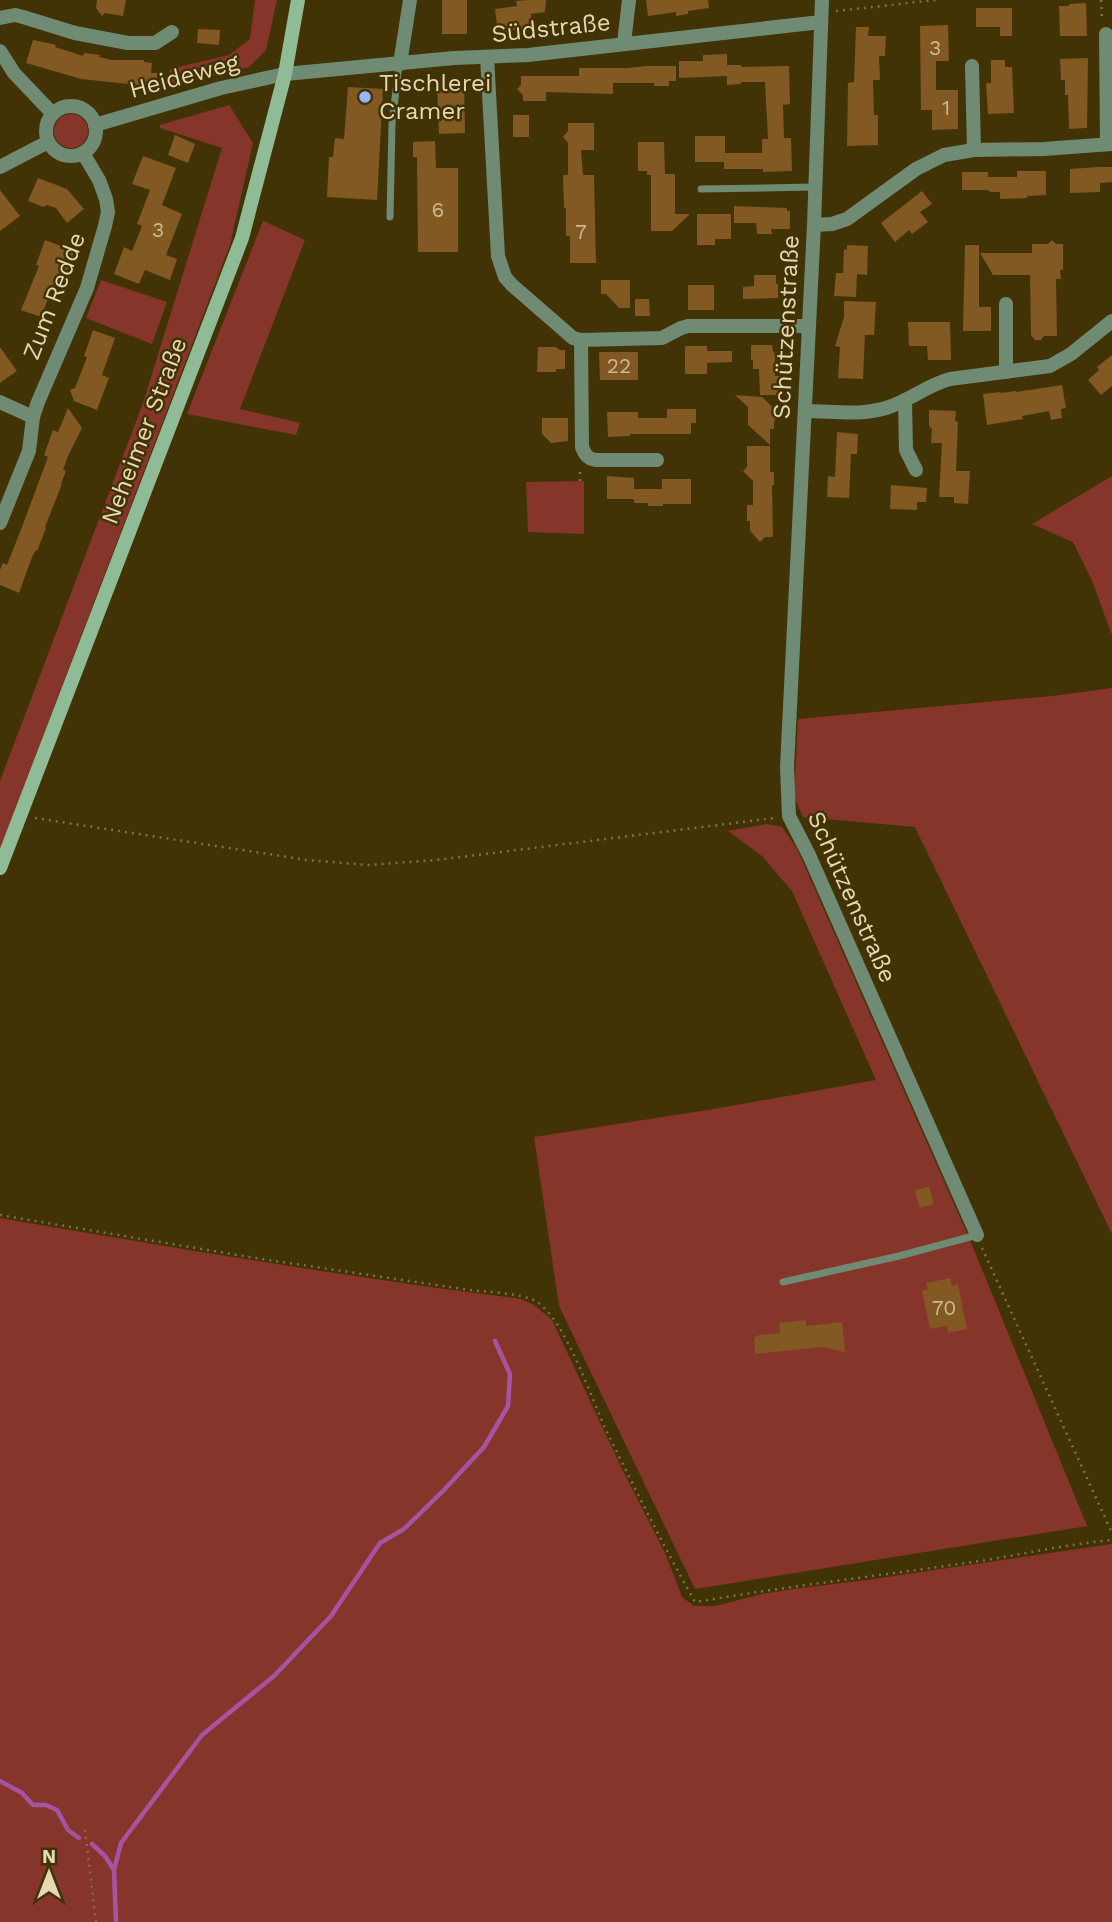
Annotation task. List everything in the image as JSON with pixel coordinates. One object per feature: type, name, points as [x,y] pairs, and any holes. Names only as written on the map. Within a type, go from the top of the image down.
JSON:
[{"type":"main road","name":"Neheimer Straße","points":[[0,869],[243,238],[285,74],[298,0]]},
{"type":"street","points":[[400,64],[410,0]]},
{"type":"street","points":[[624,43],[629,0]]},
{"type":"street","name":"Südstraße","points":[[285,74],[454,58],[528,55],[624,43],[822,11]]},
{"type":"street","name":"Schützenstraße","points":[[822,11],[788,753],[789,816],[809,855],[976,1235]]},
{"type":"street","points":[[0,18],[15,15],[75,33],[128,43],[155,43],[172,32]]},
{"type":"street","points":[[814,225],[832,224],[846,219],[916,169],[958,151],[1109,144],[1106,34]]},
{"type":"street","points":[[0,51],[15,73],[53,114]]},
{"type":"street","points":[[487,57],[500,267],[512,285],[573,338],[662,338],[688,326],[809,326]]},
{"type":"street","points":[[972,66],[974,150]]},
{"type":"street","name":"Heideweg","points":[[95,125],[221,88],[285,74]]},
{"type":"street","points":[[66,107],[81,108],[95,125],[96,133],[90,148],[76,156],[60,153],[48,142],[46,127],[53,114],[66,107]]},
{"type":"street","points":[[0,167],[48,142]]},
{"type":"street","name":"Zum Redde","points":[[0,523],[29,451],[33,417],[46,379],[87,288],[106,226],[106,199],[99,180],[83,153]]},
{"type":"street","points":[[1006,303],[1006,372]]},
{"type":"street","points":[[805,411],[865,412],[886,408],[935,383],[950,379],[1050,366],[1061,361],[1112,321]]},
{"type":"street","points":[[581,340],[584,453],[596,460],[657,460]]},
{"type":"street","points":[[905,400],[906,450],[916,470]]},
{"type":"street","points":[[0,402],[33,417]]},
{"type":"lane","points":[[390,217],[392,124],[400,64]]},
{"type":"lane","points":[[701,189],[816,187]]},
{"type":"lane","points":[[783,1282],[899,1256],[976,1235]]},
{"type":"path","points":[[822,11],[936,0]]},
{"type":"path","points":[[1101,0],[1102,24],[1106,34]]},
{"type":"path","points":[[20,815],[307,860],[368,865],[436,860],[789,816]]},
{"type":"path","points":[[0,1215],[255,1258],[505,1293],[535,1300],[552,1315],[565,1336],[607,1431],[695,1602],[1112,1540]]},
{"type":"path","points":[[976,1235],[1112,1533]]},
{"type":"path","points":[[85,1830],[96,1922]]},
{"type":"shaded area","points":[[255,0],[277,0],[266,50],[249,67],[169,87],[170,69],[229,55],[250,39]]},
{"type":"shaded area","points":[[229,105],[253,143],[230,245],[0,849],[0,781],[143,403],[222,148],[160,128],[160,125]]},
{"type":"shaded area","points":[[71,114],[83,119],[88,131],[83,143],[71,148],[59,143],[54,131],[59,119]]},
{"type":"shaded area","points":[[263,221],[305,240],[240,409],[300,423],[296,435],[187,414]]},
{"type":"shaded area","points":[[101,280],[167,302],[152,344],[86,318]]},
{"type":"shaded area","points":[[1112,476],[1112,635],[1092,581],[1073,542],[1032,524]]},
{"type":"shaded area","points":[[584,481],[584,534],[528,532],[526,482]]},
{"type":"shaded area","points":[[1112,688],[1112,1234],[915,827],[803,817],[794,797],[798,719]]},
{"type":"shaded area","points":[[767,824],[782,827],[797,849],[970,1240],[1087,1526],[695,1589],[559,1306],[534,1137],[876,1080],[792,891],[762,856],[728,831]]},
{"type":"shaded area","points":[[0,1218],[260,1262],[521,1299],[534,1305],[552,1320],[666,1555],[682,1597],[694,1606],[715,1606],[794,1589],[1112,1544],[1112,1922],[0,1922]]},
{"type":"building","points":[[97,0],[126,0],[123,16],[105,13],[102,16],[96,8]]},
{"type":"building","points":[[442,0],[467,0],[467,34],[442,34]]},
{"type":"building","points":[[546,0],[545,12],[531,14],[532,27],[498,33],[495,9],[517,6],[516,1]]},
{"type":"building","points":[[646,0],[708,0],[709,8],[676,16],[676,12],[648,16]]},
{"type":"building","points":[[1086,3],[1087,36],[1060,36],[1059,6]]},
{"type":"building","points":[[976,8],[1012,8],[1012,36],[1000,36],[1000,27],[976,27]]},
{"type":"building","points":[[948,25],[949,61],[936,61],[936,90],[958,90],[958,129],[932,130],[932,110],[921,110],[920,26]]},
{"type":"building","points":[[856,27],[869,27],[868,36],[886,36],[885,56],[879,56],[880,80],[873,80],[874,115],[878,115],[878,145],[847,146],[848,83],[854,82]]},
{"type":"building","points":[[198,29],[220,30],[219,45],[197,43]]},
{"type":"building","points":[[33,40],[56,45],[55,47],[83,56],[84,53],[112,60],[144,60],[152,63],[151,73],[157,73],[157,87],[81,79],[26,63]]},
{"type":"building","points":[[727,54],[727,65],[789,66],[790,104],[783,105],[784,138],[791,138],[792,171],[724,169],[724,162],[695,162],[695,136],[725,136],[725,153],[762,153],[762,139],[768,139],[765,82],[727,85],[727,76],[679,78],[679,61],[703,61],[703,55]]},
{"type":"building","points":[[1088,58],[1087,128],[1069,129],[1068,95],[1065,95],[1065,80],[1061,80],[1060,59]]},
{"type":"building","points":[[991,60],[1005,60],[1005,67],[1012,67],[1014,113],[988,114],[986,83],[991,83]]},
{"type":"building","points":[[676,66],[676,81],[669,81],[669,86],[654,86],[654,83],[613,83],[613,94],[546,92],[546,101],[523,101],[523,95],[517,89],[521,85],[521,76],[579,76],[579,68]]},
{"type":"building","points":[[464,82],[465,133],[439,134],[437,83]]},
{"type":"building","points":[[348,87],[383,89],[377,200],[327,197],[329,157],[333,157],[335,138],[344,139]]},
{"type":"building","points":[[513,115],[529,115],[529,137],[513,137]]},
{"type":"building","points":[[568,123],[594,123],[594,150],[581,150],[583,175],[594,175],[596,263],[570,263],[570,236],[566,236],[563,175],[568,175],[568,143],[563,137],[568,131]]},
{"type":"building","points":[[175,135],[195,144],[188,163],[168,155]]},
{"type":"building","points":[[435,141],[436,168],[458,168],[458,252],[418,252],[417,157],[413,157],[413,142]]},
{"type":"building","points":[[638,142],[664,142],[665,174],[675,174],[675,214],[690,214],[672,231],[651,231],[651,175],[647,175],[647,171],[638,171]]},
{"type":"building","points":[[143,156],[176,168],[162,205],[182,214],[166,255],[177,259],[170,280],[145,270],[139,284],[114,274],[124,247],[132,251],[142,226],[137,224],[150,190],[132,184]]},
{"type":"building","points":[[1112,167],[1112,182],[1100,183],[1100,192],[1070,193],[1070,169]]},
{"type":"building","points":[[1017,171],[1046,171],[1046,195],[1000,199],[1000,192],[962,190],[962,172],[988,172],[988,177],[1017,177]]},
{"type":"building","points":[[38,178],[67,189],[84,209],[67,223],[56,208],[47,205],[43,207],[28,201]]},
{"type":"building","points":[[0,190],[20,216],[0,231]]},
{"type":"building","points":[[922,191],[932,204],[920,212],[928,222],[912,234],[909,230],[895,242],[881,223]]},
{"type":"building","points":[[734,206],[787,208],[787,211],[790,211],[790,229],[771,229],[772,234],[757,234],[756,223],[734,223]]},
{"type":"building","points":[[697,214],[731,214],[731,239],[715,239],[715,245],[697,245]]},
{"type":"building","points":[[45,240],[74,251],[62,284],[55,281],[41,317],[21,310],[39,266],[36,265]]},
{"type":"building","points":[[1052,240],[1056,244],[1063,244],[1063,270],[1060,270],[1061,279],[1056,279],[1057,336],[1044,336],[1041,340],[1035,340],[1031,335],[1030,275],[993,275],[980,253],[1032,253],[1032,244],[1048,244]]},
{"type":"building","points":[[847,245],[868,246],[867,275],[857,274],[856,297],[834,296],[836,273],[843,273],[844,249],[847,250]]},
{"type":"building","points":[[965,245],[979,245],[979,307],[991,307],[991,331],[963,331]]},
{"type":"building","points":[[754,275],[776,275],[778,298],[743,299],[743,287],[754,286]]},
{"type":"building","points":[[601,280],[630,280],[630,308],[619,308],[606,294],[601,294]]},
{"type":"building","points":[[688,285],[714,285],[714,310],[688,310]]},
{"type":"building","points":[[635,299],[649,299],[650,316],[635,316]]},
{"type":"building","points":[[844,301],[876,302],[874,335],[865,335],[863,379],[838,378],[840,347],[835,346],[844,317]]},
{"type":"building","points":[[908,322],[950,322],[951,360],[928,360],[927,346],[909,346]]},
{"type":"building","points":[[93,330],[115,338],[102,375],[109,378],[97,410],[74,401],[70,390],[75,388],[87,357],[84,356]]},
{"type":"building","points":[[751,345],[772,345],[775,354],[775,376],[779,376],[779,395],[760,395],[759,369],[753,369]]},
{"type":"building","points":[[685,346],[707,346],[707,351],[732,351],[732,362],[707,363],[707,374],[685,374]]},
{"type":"building","points":[[0,347],[17,371],[0,383]]},
{"type":"building","points":[[538,347],[565,350],[565,369],[537,372]]},
{"type":"building","points":[[599,352],[638,352],[638,380],[600,380]]},
{"type":"building","points":[[1112,355],[1112,386],[1101,395],[1088,380],[1099,370],[1097,367]]},
{"type":"building","points":[[1062,385],[1066,408],[1061,409],[1062,418],[1051,420],[1049,411],[987,425],[983,394]]},
{"type":"building","points":[[735,395],[762,397],[780,414],[774,421],[774,429],[770,429],[770,445],[748,425],[748,407]]},
{"type":"building","points":[[68,408],[82,428],[68,456],[62,484],[19,593],[0,585],[0,570],[3,563],[7,565],[22,527],[48,457],[44,455],[53,430],[58,432]]},
{"type":"building","points":[[667,409],[696,409],[696,423],[691,423],[691,434],[630,434],[608,437],[607,412],[638,412],[638,418],[667,418]]},
{"type":"building","points":[[929,410],[956,411],[956,471],[970,471],[968,504],[954,503],[954,497],[939,497],[942,443],[931,443]]},
{"type":"building","points":[[542,418],[568,418],[568,441],[551,443],[542,434]]},
{"type":"building","points":[[837,432],[858,434],[857,454],[851,454],[849,498],[827,497],[828,476],[835,477]]},
{"type":"building","points":[[747,446],[770,446],[770,472],[774,472],[773,537],[765,537],[760,542],[750,531],[750,521],[747,521],[747,505],[753,505],[753,481],[743,471],[747,467]]},
{"type":"building","points":[[607,476],[634,478],[634,489],[662,489],[662,479],[691,479],[691,504],[648,506],[648,503],[634,503],[634,499],[607,499]]},
{"type":"building","points":[[891,485],[927,488],[926,502],[917,502],[917,510],[890,509]]},
{"type":"building","points":[[929,1186],[934,1204],[920,1208],[915,1191]]},
{"type":"building","points":[[950,1278],[952,1286],[958,1284],[967,1329],[948,1333],[947,1326],[930,1329],[922,1291],[928,1289],[926,1283]]},
{"type":"building","points":[[806,1320],[806,1326],[842,1322],[845,1352],[822,1347],[755,1354],[754,1338],[780,1333],[779,1323]]},
{"type":"waterway","points":[[114,1870],[121,1843],[202,1735],[274,1676],[331,1616],[380,1543],[404,1529],[484,1447],[508,1406],[510,1374],[495,1341]]},
{"type":"waterway","points":[[0,1781],[22,1793],[33,1805],[46,1805],[57,1810],[68,1830],[79,1838]]},
{"type":"waterway","points":[[92,1844],[105,1856],[114,1870],[116,1922]]},
{"type":"place","name":"Tischlerei Cramer","points":[[365,97]]}]
